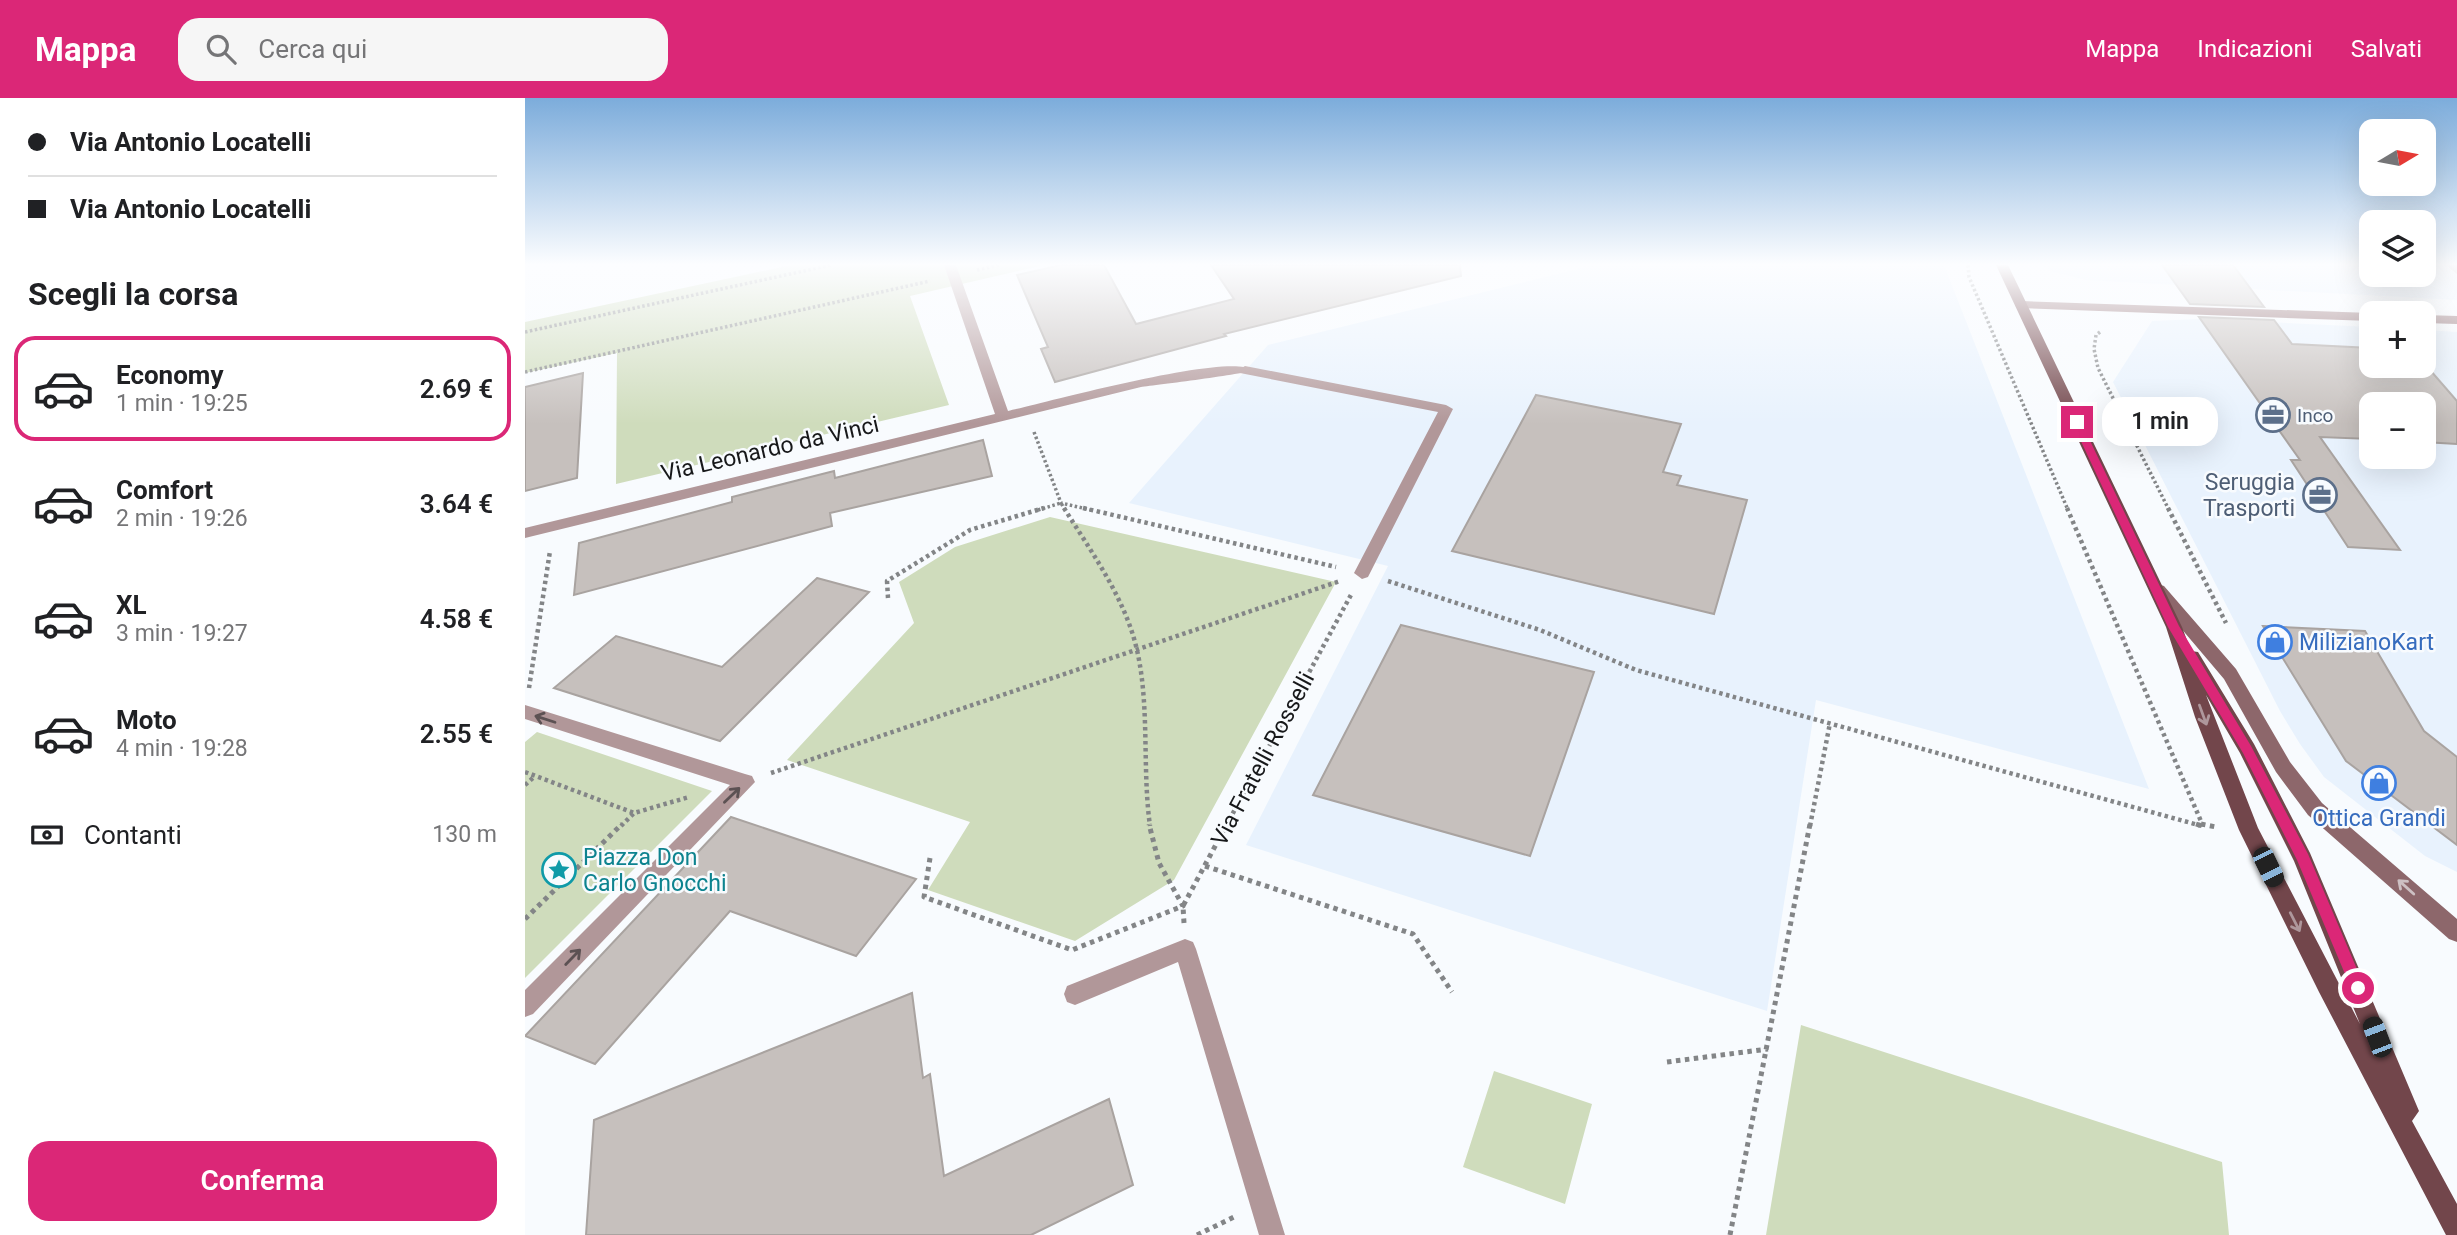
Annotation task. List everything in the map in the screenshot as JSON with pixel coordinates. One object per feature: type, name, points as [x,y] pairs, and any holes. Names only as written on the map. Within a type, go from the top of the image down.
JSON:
[{"type":"main road","points":[[2027,318],[2156,587],[2249,830],[2327,985],[2457,1230]]},
{"type":"main road","points":[[2173,627],[2247,749],[2303,859],[2338,938],[2435,1185]]},
{"type":"street","points":[[969,318],[1003,417]]},
{"type":"street","points":[[2436,319],[2457,320]]},
{"type":"street","name":"Via Leonardo da Vinci","points":[[525,533],[1173,376],[1245,370],[1446,410],[1362,573]]},
{"type":"street","points":[[2156,587],[2230,674],[2283,767],[2315,809],[2457,932]]},
{"type":"street","points":[[525,1006],[745,782],[526,706]]},
{"type":"street","points":[[1075,994],[1185,949],[1272,1235]]},
{"type":"path","points":[[525,332],[589,318]]},
{"type":"path","points":[[525,372],[751,318]]},
{"type":"path","points":[[1986,318],[2202,826]]},
{"type":"path","points":[[2131,318],[2134,323],[2108,326],[2096,335],[2094,349],[2098,368],[2230,630]]},
{"type":"path","points":[[1027,411],[1061,503],[1124,614],[1137,649],[1146,712],[1147,800],[1154,851],[1183,906],[1185,949]]},
{"type":"path","points":[[888,598],[887,581],[970,530],[1061,503],[1362,573],[1540,630],[1636,670],[2202,826],[2249,830]]},
{"type":"path","points":[[526,706],[554,526]]},
{"type":"path","points":[[525,919],[634,813],[745,782],[1362,573]]},
{"type":"path","name":"Via Fratelli Rosselli","points":[[1183,906],[1362,573]]},
{"type":"path","points":[[1730,1235],[1830,723]]},
{"type":"path","points":[[525,772],[634,813]]},
{"type":"path","points":[[525,785],[535,776]]},
{"type":"path","points":[[930,858],[925,897],[1072,950],[1183,906]]},
{"type":"path","points":[[1205,866],[1413,934],[1451,992]]},
{"type":"path","points":[[1667,1062],[1768,1049]]},
{"type":"shaded area","points":[[1378,318],[1965,318],[2149,789],[1816,700],[1767,1011],[1246,845],[1388,566],[1129,503],[1268,345]]},
{"type":"shaded area","points":[[2200,319],[2359,326],[2359,378],[2436,378],[2436,331],[2457,332],[2457,872],[2425,856],[2324,777],[2300,744],[2280,711],[2113,382],[2152,321]]},
{"type":"green space","points":[[543,318],[918,318],[949,405],[616,484],[617,353],[525,373],[525,322]]},
{"type":"green space","points":[[1050,517],[1336,582],[1174,880],[1075,941],[928,890],[970,822],[787,760],[914,623],[899,582],[955,547]]},
{"type":"green space","points":[[537,732],[712,791],[525,978],[525,742]]},
{"type":"green space","points":[[1801,1025],[2222,1162],[2229,1235],[1766,1235]]},
{"type":"green space","points":[[1494,1071],[1592,1104],[1565,1204],[1463,1167]]},
{"type":"building","points":[[1036,318],[1133,318],[1136,324],[1159,318],[1289,318],[1055,382],[1041,349],[1048,347]]},
{"type":"building","points":[[2200,318],[2274,320],[2292,344],[2359,347],[2359,378],[2436,377],[2457,401],[2457,444],[2436,443],[2436,392],[2359,392],[2359,439],[2320,437],[2400,550],[2348,547],[2291,460],[2300,460]]},
{"type":"building","points":[[583,373],[577,478],[525,491],[525,387]]},
{"type":"building","points":[[1536,395],[1681,424],[1663,472],[1681,476],[1677,485],[1747,500],[1714,614],[1452,551]]},
{"type":"building","points":[[983,440],[992,476],[830,513],[832,526],[574,595],[579,543],[732,502],[732,497],[834,471],[835,478]]},
{"type":"building","points":[[817,578],[869,592],[720,741],[554,688],[616,636],[722,667]]},
{"type":"building","points":[[1401,625],[1594,672],[1530,856],[1313,795]]},
{"type":"building","points":[[2263,626],[2365,631],[2424,731],[2457,757],[2457,845],[2346,761]]},
{"type":"building","points":[[731,817],[916,879],[856,956],[730,911],[595,1064],[525,1036]]},
{"type":"building","points":[[912,993],[923,1078],[930,1074],[944,1176],[1109,1099],[1133,1185],[1031,1235],[586,1235],[594,1120]]},
{"type":"place","name":"Inco","points":[[2273,415]]},
{"type":"place","name":"Seruggia Trasporti","points":[[2320,495]]},
{"type":"place","name":"MilizianoKart","points":[[2275,642]]},
{"type":"place","name":"Ottica Grandi","points":[[2379,783]]},
{"type":"place","name":"Piazza Don Carlo Gnocchi","points":[[559,870]]},
{"type":"route","points":[[2077,422],[2173,627],[2247,749],[2303,859],[2358,988]]}]
